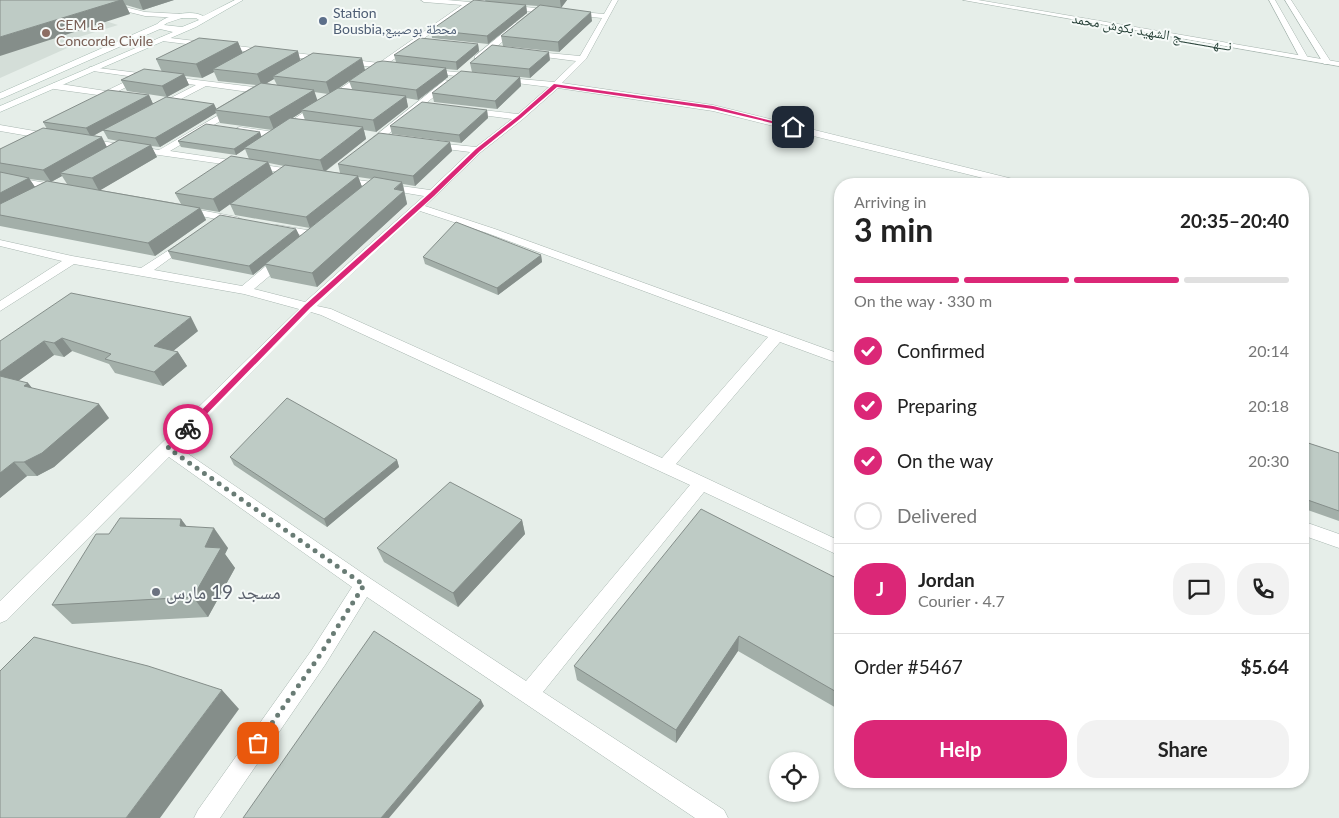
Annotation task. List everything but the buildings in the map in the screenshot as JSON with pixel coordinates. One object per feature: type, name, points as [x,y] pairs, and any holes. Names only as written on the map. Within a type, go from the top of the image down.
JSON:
[{"type":"street","points":[[74,0],[91,5],[114,6],[145,14],[194,16],[203,19]]},
{"type":"street","points":[[0,109],[202,22],[203,19],[240,0]]},
{"type":"street","points":[[424,0],[534,13],[606,16]]},
{"type":"street","points":[[0,614],[308,307],[478,150],[520,117],[556,85],[582,58],[615,0]]},
{"type":"street","name":"نـــهـــــــــــج الشهيد بكوش محمد","points":[[966,0],[1326,59],[1339,64]]},
{"type":"street","name":"نـــهـــــــــــج الشهيد بكوش محمد","points":[[996,0],[1302,55]]},
{"type":"street","points":[[1272,0],[1302,55]]},
{"type":"street","points":[[1288,0],[1326,59]]},
{"type":"street","points":[[260,145],[335,97],[468,4]]},
{"type":"street","points":[[91,5],[100,11],[120,16]]},
{"type":"street","points":[[0,96],[160,25],[164,21],[198,10]]},
{"type":"street","points":[[474,62],[524,21]]},
{"type":"street","points":[[151,24],[169,29],[187,28]]},
{"type":"street","points":[[162,38],[405,69]]},
{"type":"street","points":[[414,40],[432,42]]},
{"type":"street","points":[[188,54],[206,45]]},
{"type":"street","points":[[479,48],[498,50]]},
{"type":"street","points":[[245,61],[262,52]]},
{"type":"street","points":[[516,52],[582,58]]},
{"type":"street","points":[[302,68],[318,58]]},
{"type":"street","name":"نـــهـــــــــــج الشهيد بكوش محمد","points":[[1326,59],[1339,58]]},
{"type":"street","points":[[90,102],[162,67]]},
{"type":"street","points":[[357,154],[415,104],[459,75],[466,68]]},
{"type":"street","points":[[93,69],[282,94]]},
{"type":"street","points":[[414,70],[556,85],[736,113],[997,178]]},
{"type":"street","points":[[152,111],[221,75]]},
{"type":"street","points":[[160,153],[279,82]]},
{"type":"street","points":[[54,86],[125,96]]},
{"type":"street","points":[[311,97],[357,96]]},
{"type":"street","points":[[152,99],[188,104]]},
{"type":"street","points":[[415,104],[438,106]]},
{"type":"street","points":[[214,107],[232,110]]},
{"type":"street","points":[[456,109],[520,117]]},
{"type":"street","points":[[28,132],[46,124]]},
{"type":"street","points":[[206,125],[274,136]]},
{"type":"street","points":[[292,125],[312,128]]},
{"type":"street","points":[[0,128],[232,164],[311,174]]},
{"type":"street","points":[[92,142],[110,133]]},
{"type":"street","points":[[30,143],[46,136]]},
{"type":"street","points":[[419,142],[478,150]]},
{"type":"street","points":[[107,156],[123,147]]},
{"type":"street","points":[[232,164],[246,154]]},
{"type":"street","points":[[270,183],[287,171]]},
{"type":"street","points":[[335,171],[327,177],[432,194]]},
{"type":"street","points":[[0,178],[71,190]]},
{"type":"street","points":[[37,195],[68,178]]},
{"type":"street","points":[[359,197],[374,185]]},
{"type":"street","points":[[142,273],[238,206]]},
{"type":"street","points":[[418,207],[491,231],[834,357]]},
{"type":"street","points":[[175,209],[249,222]]},
{"type":"street","points":[[244,290],[317,231],[267,226]]},
{"type":"street","points":[[0,244],[72,260],[244,290],[308,307],[347,321],[464,376],[665,466],[834,546]]},
{"type":"street","points":[[0,307],[72,260]]},
{"type":"street","points":[[665,466],[777,336]]},
{"type":"street","points":[[168,448],[364,585],[716,818]]},
{"type":"street","points":[[528,694],[701,483]]},
{"type":"street","points":[[1309,531],[1339,542]]},
{"type":"street","points":[[206,818],[318,658],[364,585]]},
{"type":"shaded area","name":"CEM La Concorde Civile","points":[[42,1],[118,25],[66,41],[74,45],[0,78],[0,12]]},
{"type":"way so far","points":[[188,429],[168,448],[364,585],[318,658],[258,743]]},
{"type":"place","name":"Station Bousbia,محطة بوصبيع","points":[[323,21]]},
{"type":"place","name":"CEM La Concorde Civile","points":[[46,33]]},
{"type":"place","name":"مسجد 19 مارس","points":[[156,592]]},
{"type":"route","points":[[188,429],[308,307],[478,150],[520,117],[556,85],[713,108],[793,127]]}]
